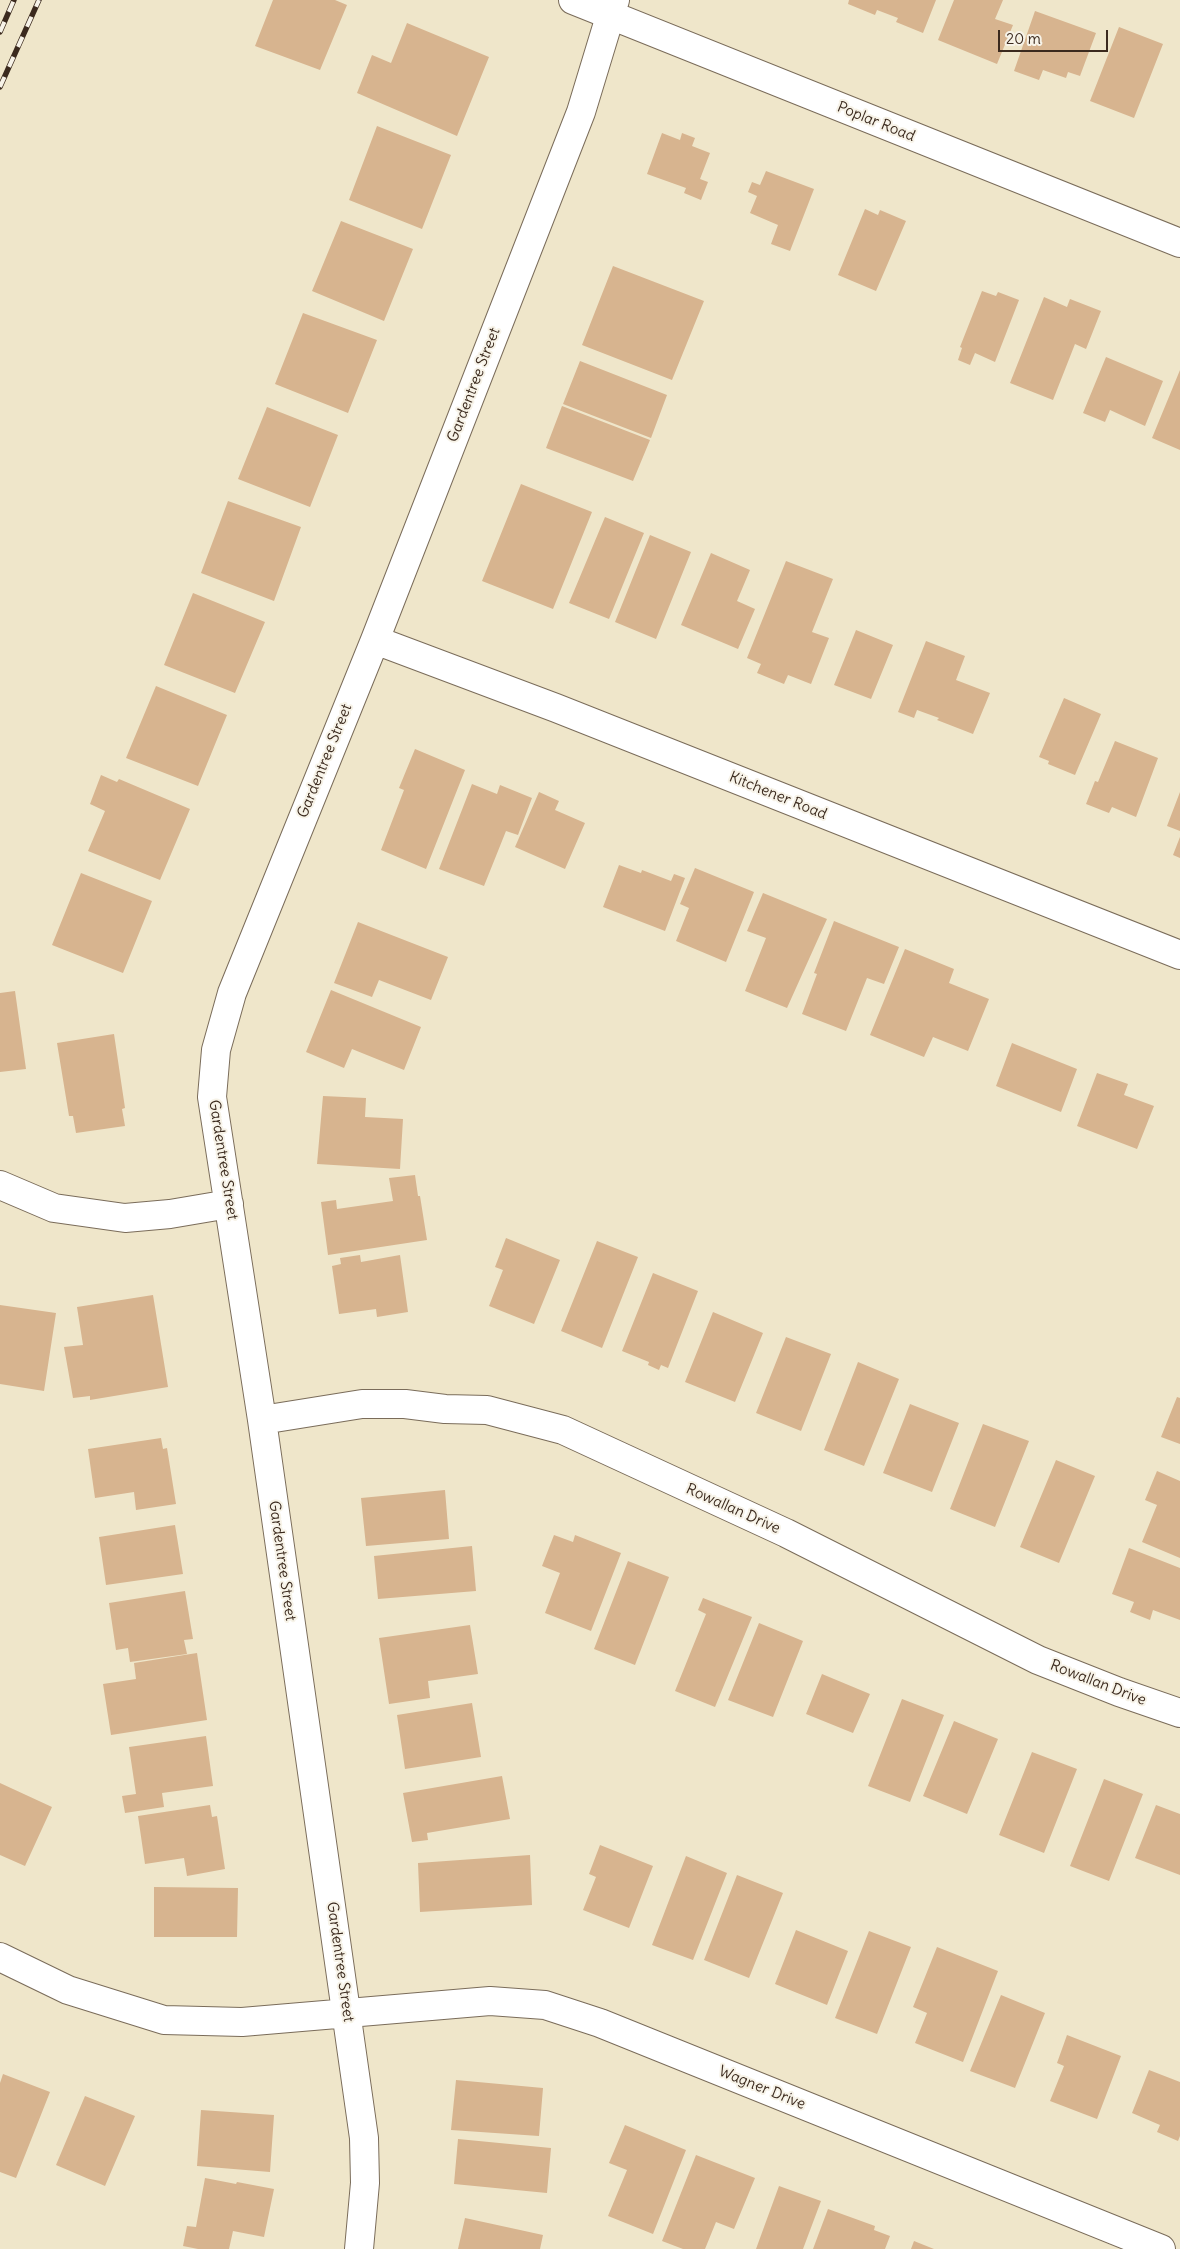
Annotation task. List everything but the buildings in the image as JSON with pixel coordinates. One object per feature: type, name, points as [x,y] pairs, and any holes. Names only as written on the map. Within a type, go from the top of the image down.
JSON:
[{"type":"street","name":"Poplar Road","points":[[573,0],[614,8],[1180,243]]},
{"type":"street","name":"Gardentree Street","points":[[359,2249],[365,2183],[364,2138],[348,2014],[262,1420],[212,1097],[216,1050],[232,993],[375,640],[581,112],[614,8]]},
{"type":"street","name":"Kitchener Road","points":[[375,640],[556,708],[1180,955]]},
{"type":"street","points":[[0,1185],[54,1208],[125,1218],[170,1214],[229,1204]]},
{"type":"street","name":"Rowallan Drive","points":[[262,1420],[309,1414],[362,1404],[405,1404],[445,1409],[488,1410],[563,1430],[786,1533],[1038,1660],[1119,1692],[1180,1713]]},
{"type":"street","name":"Wagner Drive","points":[[0,1957],[68,1990],[164,2020],[242,2022],[490,2001],[545,2005],[600,2023],[1160,2249]]},
{"type":"railway","points":[[0,32],[14,0]]},
{"type":"railway","points":[[0,87],[39,0]]}]
